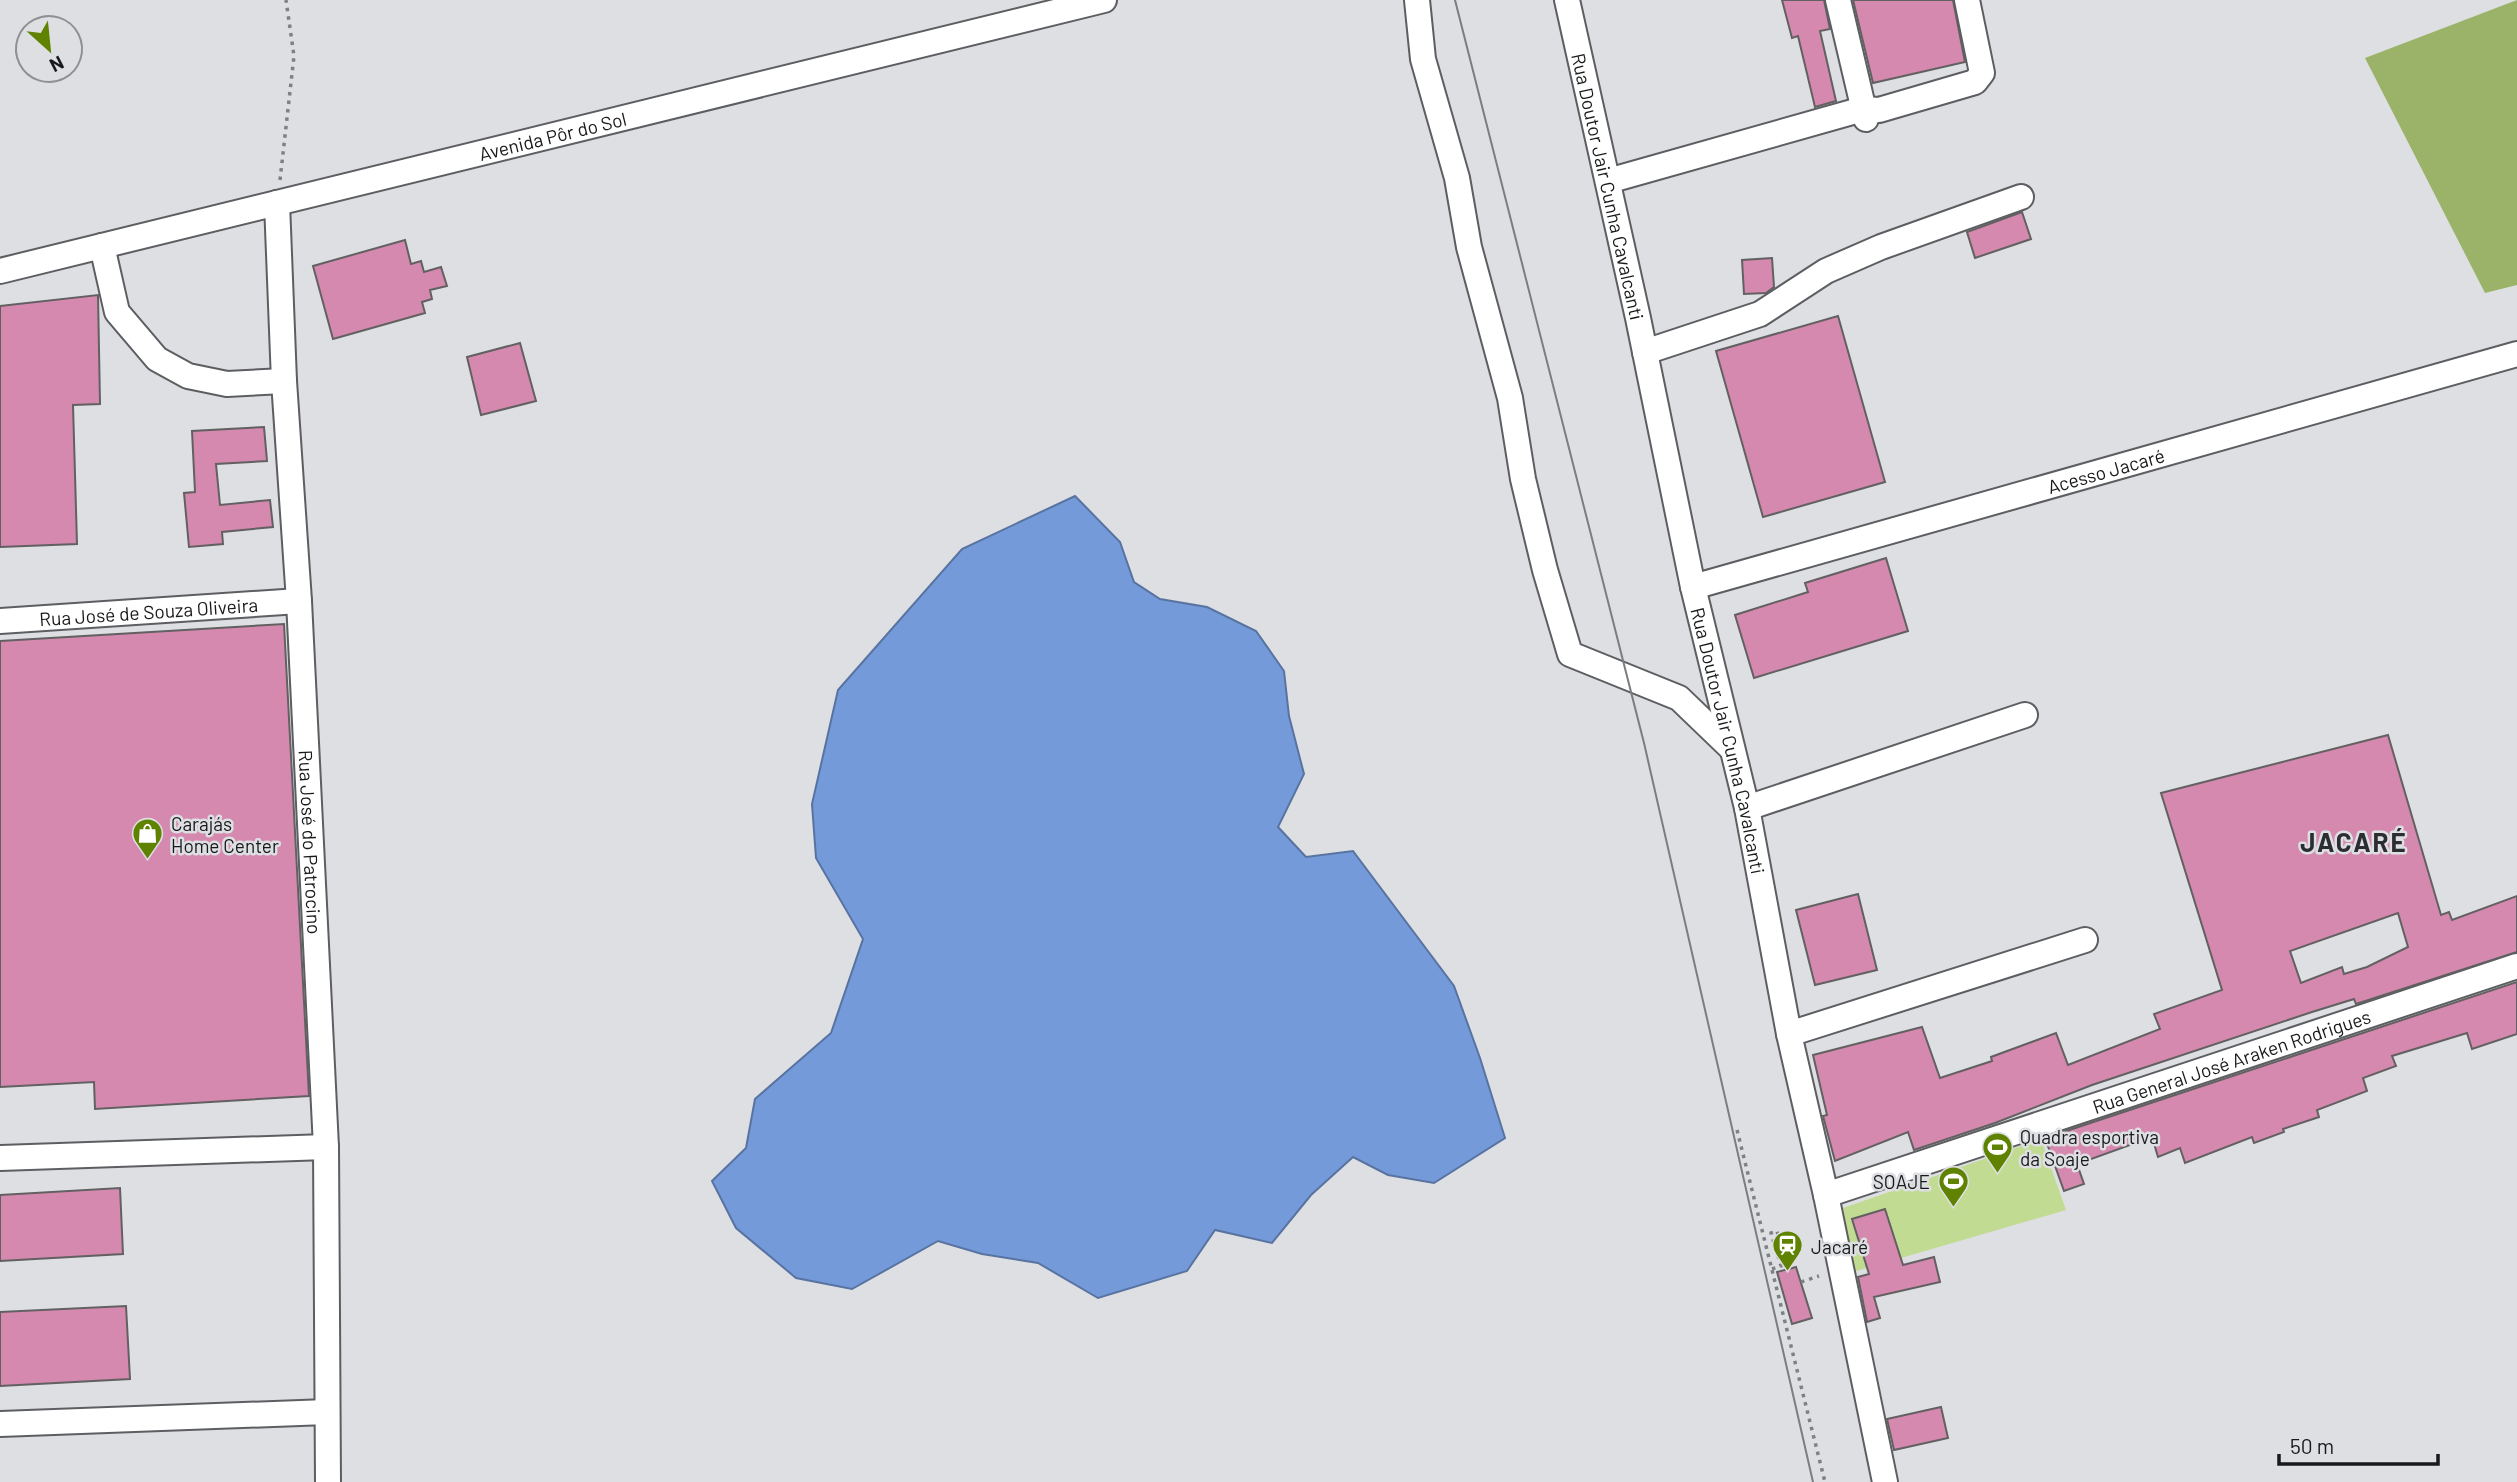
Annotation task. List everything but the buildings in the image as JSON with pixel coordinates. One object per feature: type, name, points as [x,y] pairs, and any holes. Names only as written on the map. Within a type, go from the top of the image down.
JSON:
[{"type":"street","name":"Avenida Pôr do Sol","points":[[0,271],[1104,0]]},
{"type":"street","points":[[1418,0],[1423,59],[1457,177],[1469,247],[1510,398],[1523,480],[1545,570],[1570,654],[1679,698],[1731,748]]},
{"type":"street","name":"Rua Doutor Jair Cunha Cavalcanti","points":[[1567,0],[1645,352],[1693,587],[1747,808],[1789,1034],[1826,1195],[1885,1482]]},
{"type":"street","points":[[1838,0],[1869,113]]},
{"type":"street","points":[[1609,189],[1975,82],[1982,73],[1967,0]]},
{"type":"street","points":[[1645,352],[1760,314],[1826,271],[1881,247],[2021,197]]},
{"type":"street","name":"Rua José do Patrocino","points":[[277,204],[284,381],[299,601],[326,1147],[328,1482]]},
{"type":"street","points":[[102,246],[117,312],[157,359],[188,376],[227,384],[284,381]]},
{"type":"street","name":"Acesso Jacaré","points":[[1693,587],[2517,354]]},
{"type":"street","name":"Rua José de Souza Oliveira","points":[[0,621],[299,601]]},
{"type":"street","points":[[1747,808],[2025,715]]},
{"type":"street","points":[[1789,1034],[2085,940]]},
{"type":"street","name":"Rua General José Araken Rodrigues","points":[[1826,1195],[2517,966]]},
{"type":"street","points":[[0,1158],[326,1147]]},
{"type":"street","points":[[0,1424],[327,1412]]},
{"type":"path","points":[[277,204],[294,56],[286,0]]},
{"type":"path","points":[[1737,1130],[1825,1482]]},
{"type":"path","points":[[1772,1269],[1781,1266],[1771,1233],[1777,1231],[1788,1269]]},
{"type":"green space","points":[[2517,0],[2517,285],[2485,293],[2365,58]]},
{"type":"green space","name":"Quadra esportiva da Soaje","points":[[2041,1139],[2066,1210],[1853,1272],[1843,1208]]},
{"type":"water","points":[[1075,496],[1120,542],[1134,582],[1160,599],[1207,607],[1256,631],[1284,671],[1289,716],[1304,774],[1278,827],[1306,857],[1353,851],[1454,986],[1505,1138],[1434,1183],[1388,1175],[1353,1157],[1311,1195],[1272,1243],[1215,1230],[1187,1271],[1098,1298],[1038,1263],[982,1254],[938,1241],[852,1289],[796,1278],[736,1228],[712,1181],[746,1148],[755,1099],[831,1033],[863,939],[816,858],[812,804],[838,690],[962,549]]},
{"type":"tram line","points":[[1455,0],[1644,743],[1813,1482]]},
{"type":"place","name":"Carajás Home Center","points":[[148,861]]},
{"type":"place","name":"Quadra esportiva da Soaje","points":[[1997,1174]]},
{"type":"place","name":"SOAJE","points":[[1953,1208]]},
{"type":"place","name":"Jacaré","points":[[1788,1273]]},
{"type":"district","name":"JACARÉ","points":[[2354,841]]}]
